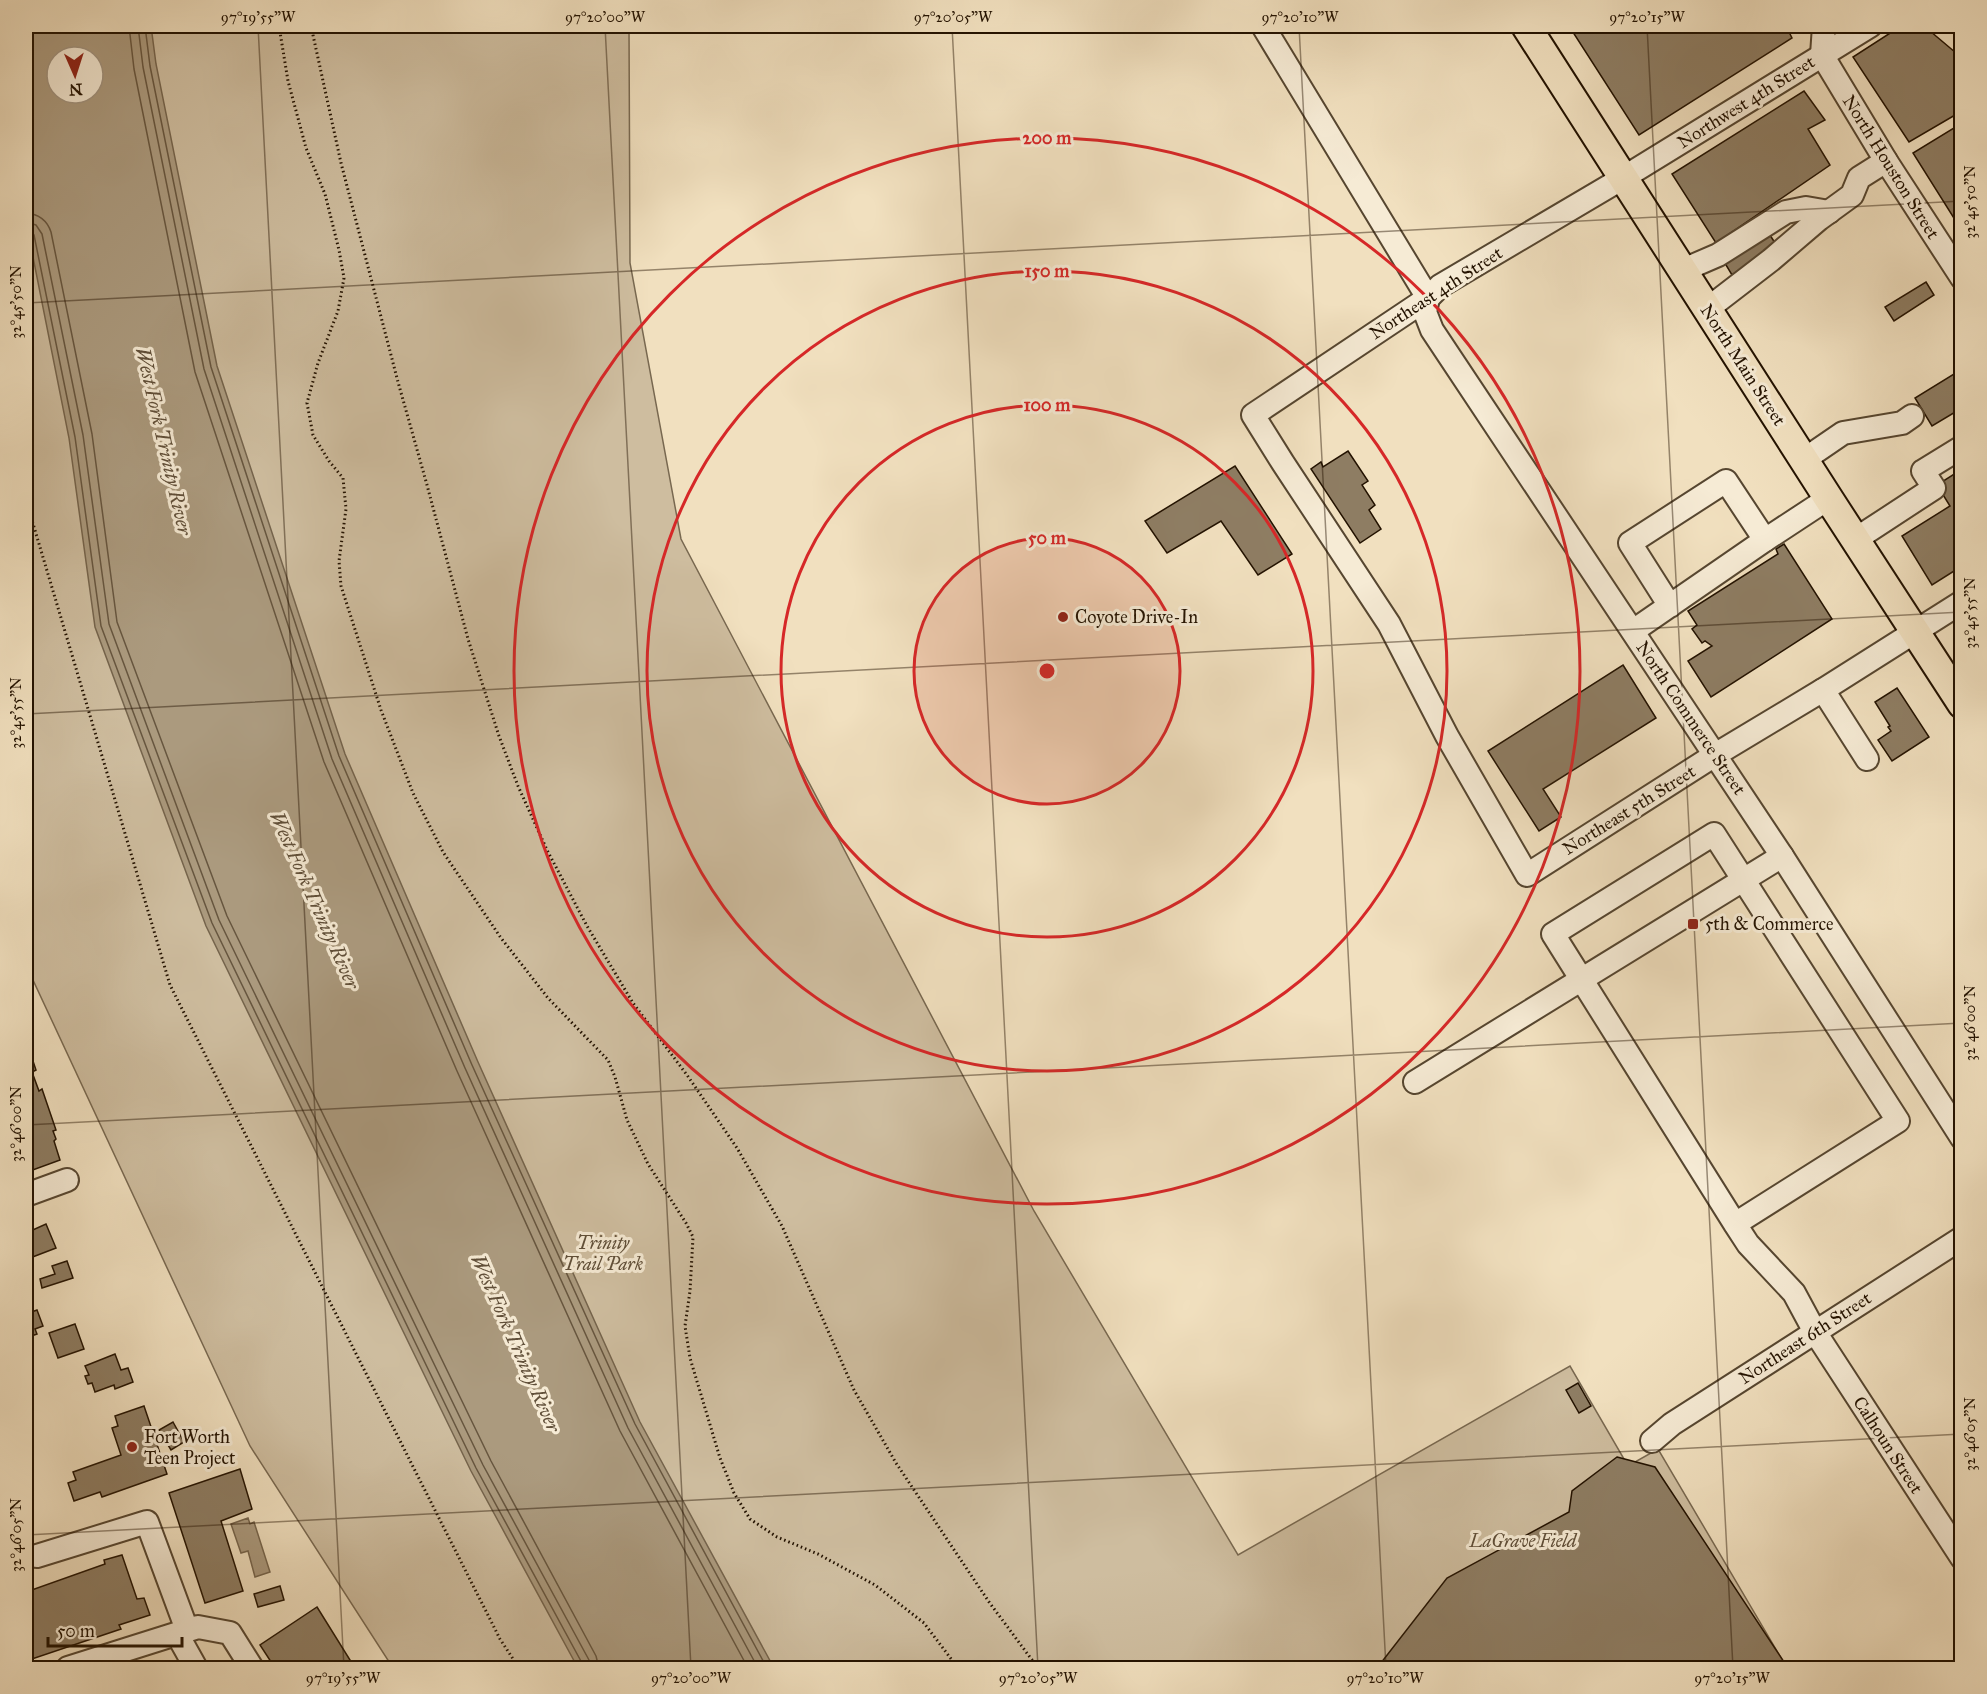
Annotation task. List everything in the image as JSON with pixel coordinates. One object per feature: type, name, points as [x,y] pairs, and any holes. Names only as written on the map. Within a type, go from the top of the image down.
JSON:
[{"type":"main road","name":"North Main Street","points":[[1526,26],[1706,310],[1805,459],[1962,704]]},
{"type":"street","points":[[1263,26],[1428,297]]},
{"type":"street","points":[[1822,55],[1824,26]]},
{"type":"street","name":"Northwest 4th Street","points":[[1623,178],[1870,26]]},
{"type":"street","name":"North Houston Street","points":[[1822,55],[1962,278]]},
{"type":"street","points":[[1706,310],[1851,195],[1859,178],[1886,160]]},
{"type":"street","name":"Northeast 4th Street","points":[[1527,875],[1447,736],[1389,624],[1253,415],[1428,297],[1440,286],[1623,178]]},
{"type":"street","points":[[1682,271],[1718,255],[1786,212],[1806,208],[1829,212]]},
{"type":"street","name":"North Commerce Street","points":[[1428,297],[1425,312],[1432,330],[1782,856],[1962,1138]]},
{"type":"street","points":[[1805,459],[1843,433],[1902,423],[1912,416]]},
{"type":"street","points":[[1856,539],[1934,489],[1923,471],[1962,447]]},
{"type":"street","points":[[1670,606],[1630,543],[1726,481],[1765,540]]},
{"type":"street","points":[[1633,631],[1829,498]]},
{"type":"street","name":"Northeast 5th Street","points":[[1527,875],[1962,602]]},
{"type":"street","points":[[1823,690],[1867,759]]},
{"type":"street","name":"Calhoun Street","points":[[1744,879],[1714,834],[1553,934],[1748,1244],[1794,1293],[1815,1332],[1962,1558]]},
{"type":"street","points":[[1415,1082],[1782,856]]},
{"type":"street","points":[[1735,1224],[1898,1122],[1744,879]]},
{"type":"street","points":[[26,1195],[67,1180]]},
{"type":"street","name":"Northeast 6th Street","points":[[1652,1441],[1672,1424],[1962,1238]]},
{"type":"street","points":[[37,1556],[147,1522],[182,1632],[196,1668]]},
{"type":"street","points":[[68,1668],[198,1627],[230,1633],[252,1668]]},
{"type":"path","points":[[279,26],[288,81],[306,148],[325,194],[344,278],[338,311],[318,363],[307,403],[313,435],[343,478],[346,509],[339,561],[340,586],[381,710],[413,793],[444,852],[501,938],[548,998],[608,1060],[627,1120],[648,1164],[693,1237],[690,1291],[685,1326],[690,1358],[720,1458],[734,1493],[750,1519],[777,1537],[818,1554],[875,1585],[924,1623],[958,1668]]},
{"type":"path","points":[[310,26],[341,163],[468,639],[499,736],[518,786],[547,850],[586,926],[633,1004],[687,1075],[737,1148],[782,1226],[854,1390],[891,1454],[989,1602],[1038,1668]]},
{"type":"path","points":[[26,500],[170,985],[500,1639],[519,1668]]},
{"type":"green space","name":"Trinity Trail Park","points":[[26,26],[629,26],[630,263],[681,539],[1034,1211],[1238,1555],[1570,1366],[1628,1466],[1658,1449],[1787,1668],[393,1668],[250,1446],[26,965]]},
{"type":"water","name":"West Fork Trinity River","points":[[26,26],[151,26],[156,64],[217,366],[345,754],[478,1062],[640,1422],[774,1668],[578,1668],[471,1471],[206,926],[95,627],[69,438],[26,222]]},
{"type":"water","points":[[248,1518],[250,1524],[254,1522],[270,1572],[255,1577],[248,1551],[241,1553],[231,1524]]},
{"type":"building","points":[[1569,26],[1786,26],[1792,38],[1639,135]]},
{"type":"building","points":[[1901,26],[1924,26],[1962,58],[1962,111],[1909,142],[1853,57]]},
{"type":"building","points":[[1804,91],[1825,120],[1808,129],[1830,165],[1716,243],[1672,174]]},
{"type":"building","points":[[1962,123],[1962,220],[1957,223],[1913,153]]},
{"type":"building","points":[[1768,232],[1777,246],[1732,275],[1723,260]]},
{"type":"building","points":[[1926,282],[1934,295],[1894,321],[1885,307]]},
{"type":"building","points":[[1962,369],[1962,408],[1932,426],[1915,398]]},
{"type":"building","points":[[1348,451],[1368,481],[1362,485],[1375,505],[1369,510],[1381,529],[1360,543],[1311,469],[1321,462],[1323,467]]},
{"type":"building","points":[[1235,466],[1292,554],[1258,575],[1221,521],[1167,553],[1145,521]]},
{"type":"building","points":[[1962,469],[1962,566],[1932,585],[1902,536],[1950,506],[1937,485]]},
{"type":"building","points":[[1784,544],[1832,619],[1711,697],[1688,661],[1712,646],[1705,641],[1702,643],[1692,629],[1697,625],[1688,611],[1778,554],[1776,549]]},
{"type":"building","points":[[1623,665],[1656,718],[1543,789],[1561,817],[1539,831],[1488,751]]},
{"type":"building","points":[[1897,688],[1929,737],[1892,761],[1878,740],[1891,731],[1888,727],[1890,726],[1875,702]]},
{"type":"building","points":[[26,1040],[36,1070],[32,1072],[39,1091],[42,1089],[56,1130],[53,1131],[56,1139],[54,1141],[60,1160],[30,1171],[29,1162],[26,1168]]},
{"type":"building","points":[[46,1224],[56,1248],[30,1258],[26,1247],[26,1233]]},
{"type":"building","points":[[67,1261],[73,1278],[42,1288],[40,1279],[55,1274],[52,1266]]},
{"type":"building","points":[[37,1310],[43,1326],[35,1329],[37,1334],[26,1338],[26,1314]]},
{"type":"building","points":[[75,1324],[84,1349],[58,1358],[49,1333]]},
{"type":"building","points":[[115,1354],[121,1370],[128,1368],[133,1382],[115,1389],[114,1385],[95,1392],[92,1383],[88,1384],[85,1376],[89,1375],[85,1366]]},
{"type":"building","points":[[1578,1383],[1591,1406],[1579,1413],[1566,1390]]},
{"type":"building","points":[[144,1406],[167,1474],[102,1497],[100,1492],[74,1501],[68,1483],[76,1480],[73,1472],[121,1455],[112,1428],[118,1426],[115,1416]]},
{"type":"building","points":[[173,1422],[184,1442],[171,1450],[159,1430]]},
{"type":"building","points":[[1617,1457],[1655,1467],[1788,1668],[1377,1668],[1447,1578],[1569,1512],[1572,1491]]},
{"type":"building","points":[[240,1469],[252,1509],[221,1521],[243,1591],[205,1603],[169,1493]]},
{"type":"building","points":[[122,1555],[137,1599],[144,1598],[150,1615],[119,1625],[121,1629],[26,1661],[26,1592],[105,1564],[104,1560]]},
{"type":"building","points":[[280,1586],[284,1600],[258,1607],[254,1594]]},
{"type":"building","points":[[317,1607],[355,1668],[275,1668],[260,1645]]},
{"type":"place","name":"Coyote Drive-In","points":[[1063,617]]},
{"type":"place","name":"5th & Commerce","points":[[1693,924]]},
{"type":"place","name":"Fort Worth Teen Project","points":[[132,1447]]},
{"type":"park label","name":"LaGrave Field","points":[[1523,1541]]}]
